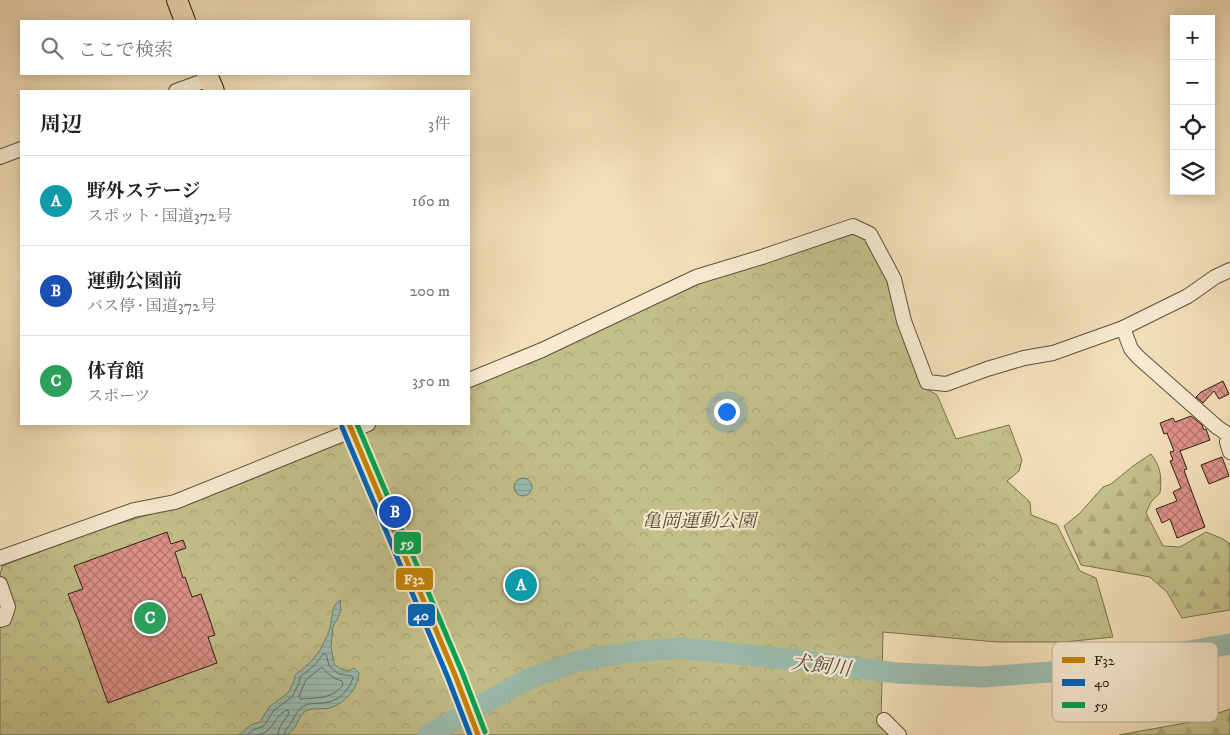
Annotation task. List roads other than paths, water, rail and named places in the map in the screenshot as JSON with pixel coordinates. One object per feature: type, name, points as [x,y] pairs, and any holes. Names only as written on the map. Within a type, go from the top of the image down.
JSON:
[{"type":"highway","points":[[177,0],[185,20]]},
{"type":"highway","points":[[356,426],[478,735]]},
{"type":"street","points":[[179,90],[210,81]]},
{"type":"street","points":[[0,157],[20,149]]},
{"type":"street","points":[[470,380],[550,346],[696,277],[853,226],[870,234],[894,279],[904,321],[926,382],[946,384],[1024,358],[1053,353],[1123,328],[1188,296],[1215,277],[1230,270]]},
{"type":"street","points":[[1123,328],[1131,349],[1138,357],[1217,427],[1230,436],[1227,442],[1230,452]]},
{"type":"street","points":[[0,558],[134,510],[175,502],[356,426]]},
{"type":"street","points":[[0,584],[8,607],[4,619],[0,620]]},
{"type":"street","points":[[884,720],[899,735]]},
{"type":"water","points":[[523,478],[529,481],[532,487],[529,493],[523,496],[517,493],[514,487],[517,481]]},
{"type":"water","points":[[340,600],[341,610],[333,626],[331,648],[334,664],[348,671],[354,668],[359,673],[356,685],[350,695],[336,706],[306,711],[293,730],[287,735],[239,735],[250,725],[260,722],[270,706],[288,693],[295,675],[313,659],[323,645],[330,628],[334,607]]},
{"type":"waterway","name":"犬飼川","points":[[1218,646],[1230,644]]},
{"type":"waterway","name":"犬飼川","points":[[428,735],[526,680],[578,661],[632,652],[680,648],[798,660],[896,673],[983,677],[1052,672]]},
{"type":"place","name":"運動公園前","points":[[395,512]]},
{"type":"place","name":"野外ステージ","points":[[521,585]]},
{"type":"place","name":"体育館","points":[[150,618]]},
{"type":"park label","name":"亀岡運動公園","points":[[699,520]]}]
